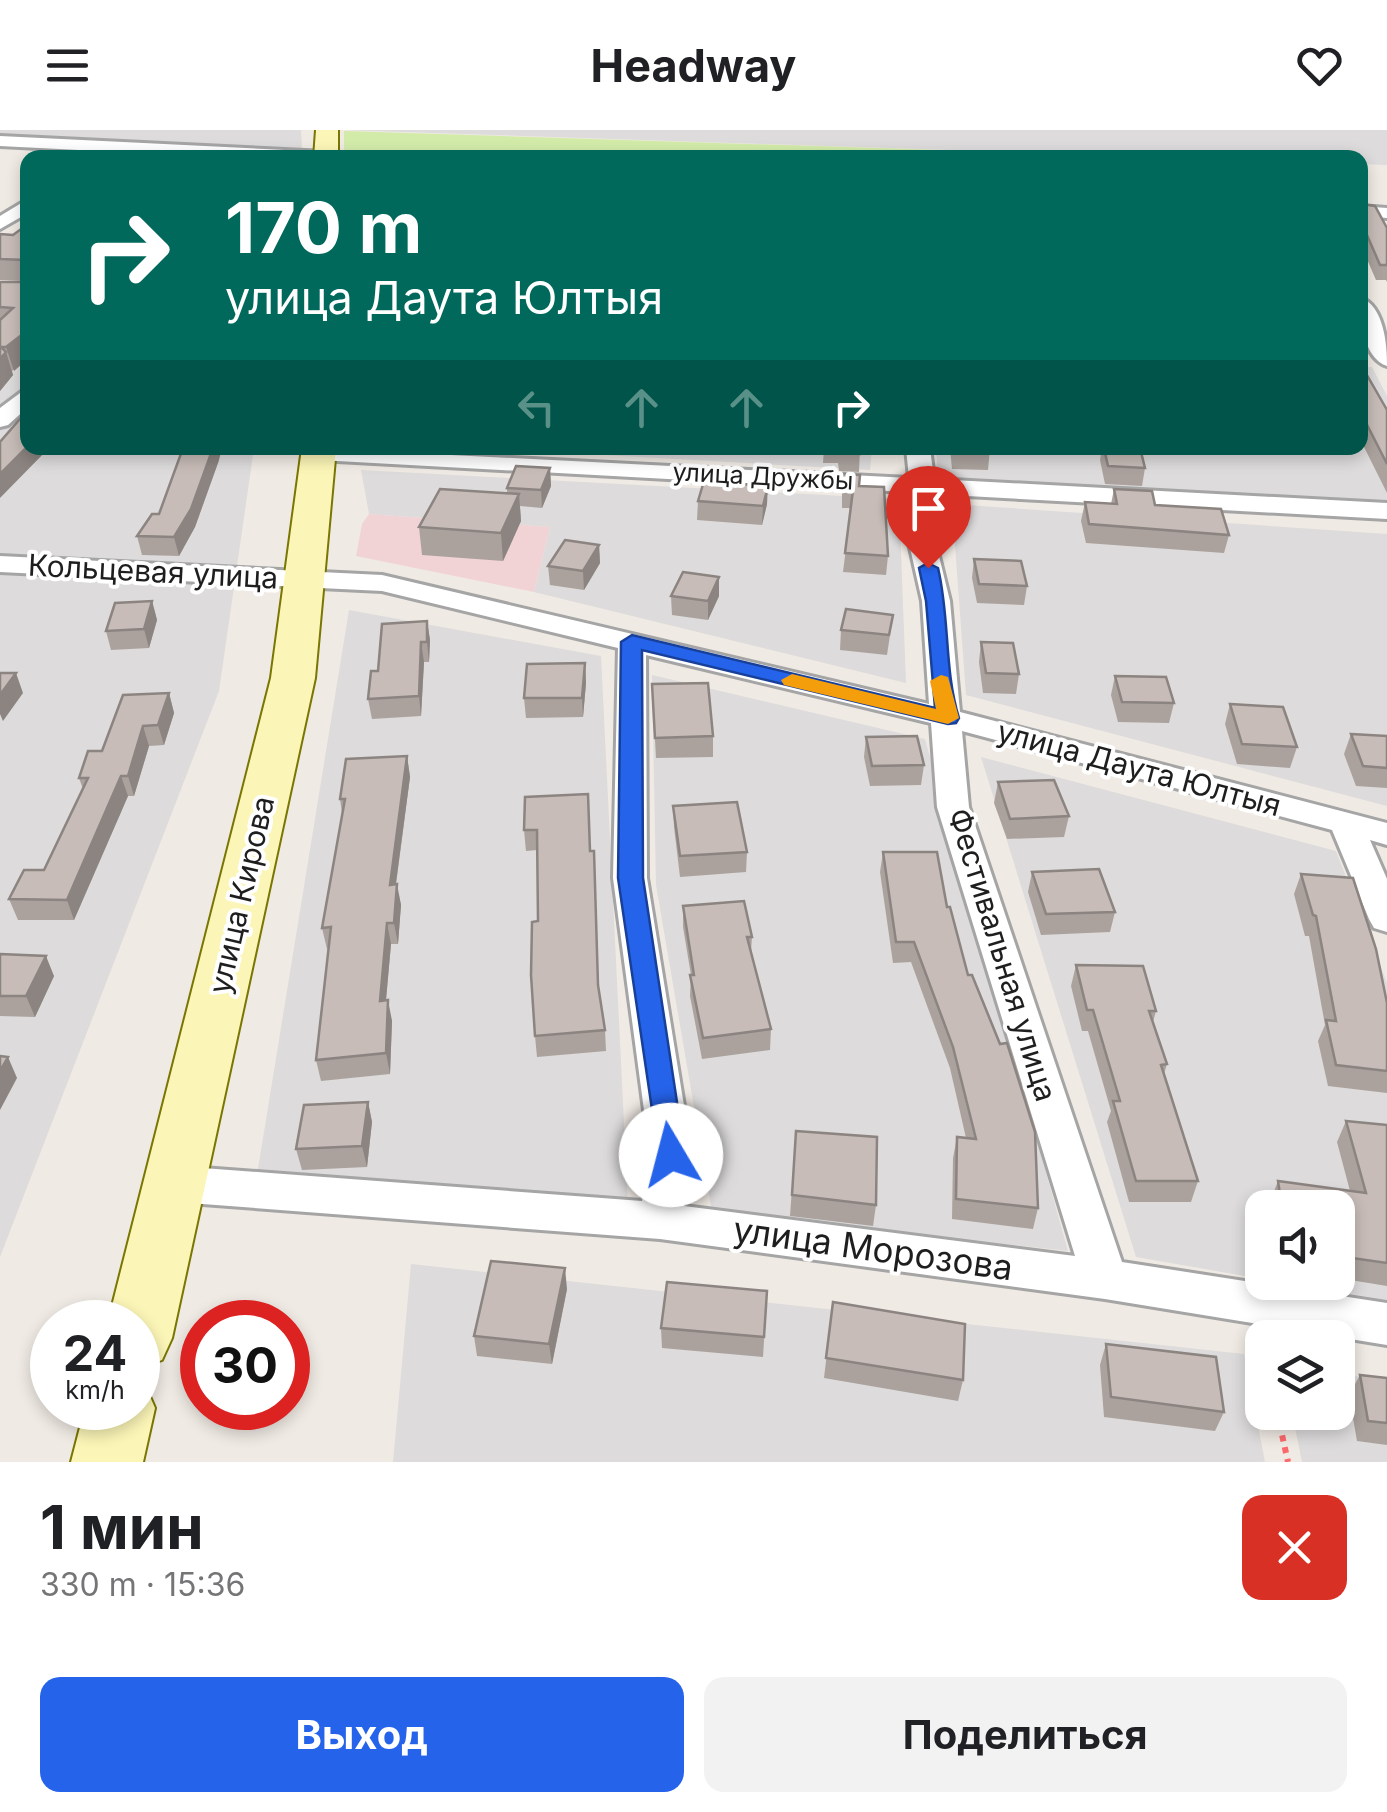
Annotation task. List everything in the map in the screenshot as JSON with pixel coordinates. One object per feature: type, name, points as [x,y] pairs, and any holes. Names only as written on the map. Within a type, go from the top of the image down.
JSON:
[{"type":"main road","name":"улица Кирова","points":[[147,1300],[292,678],[318,455]]},
{"type":"main road","points":[[107,1462],[115,1430]]},
{"type":"street","points":[[0,141],[187,150]]},
{"type":"street","points":[[103,150],[108,146]]},
{"type":"street","points":[[1368,321],[1387,360]]},
{"type":"street","points":[[0,420],[20,401]]},
{"type":"street","name":"улица Дружбы","points":[[408,455],[1387,512]]},
{"type":"street","name":"Фестивальная улица","points":[[919,455],[922,484],[913,503],[936,601],[953,807],[1105,1280]]},
{"type":"street","name":"Кольцевая улица","points":[[0,564],[305,579]]},
{"type":"street","name":"улица Даута Юлтыя","points":[[305,579],[382,583],[948,718],[1387,834]]},
{"type":"street","points":[[632,642],[630,878],[671,1155],[660,1221]]},
{"type":"street","points":[[1346,824],[1387,919]]},
{"type":"street","name":"улица Морозова","points":[[176,1184],[660,1221],[1105,1280],[1387,1324]]},
{"type":"path","points":[[1281,1430],[1288,1462]]},
{"type":"shaded area","points":[[0,130],[301,130],[302,150],[0,138]]},
{"type":"shaded area","points":[[344,130],[1387,130],[1387,165],[1368,164],[1368,150],[947,150]]},
{"type":"shaded area","points":[[0,304],[20,305],[20,455],[253,455],[219,691],[0,1257]]},
{"type":"shaded area","points":[[1368,367],[1372,367],[1387,396],[1387,503],[938,476],[936,455],[1368,455]]},
{"type":"shaded area","points":[[605,455],[871,455],[870,470]]},
{"type":"shaded area","points":[[361,470],[899,499],[906,683],[534,592],[550,527],[369,514]]},
{"type":"shaded area","points":[[952,504],[1387,534],[1387,806],[966,695]]},
{"type":"shaded area","points":[[369,514],[550,527],[534,592],[356,556],[362,524]]},
{"type":"shaded area","points":[[349,610],[601,656],[628,1205],[257,1175]]},
{"type":"shaded area","points":[[652,675],[925,739],[1068,1251],[712,1212],[656,885]]},
{"type":"shaded area","points":[[981,757],[1336,851],[1387,983],[1387,1300],[1355,1295],[1355,1190],[1245,1190],[1245,1276],[1136,1257]]},
{"type":"shaded area","points":[[411,1264],[1244,1354],[1245,1430],[1259,1430],[1265,1462],[393,1462]]},
{"type":"shaded area","points":[[1355,1376],[1387,1380],[1387,1462],[1302,1462],[1295,1430],[1355,1430]]},
{"type":"green space","points":[[344,131],[939,150],[344,150]]},
{"type":"building","points":[[1368,205],[1375,206],[1387,228],[1387,265],[1380,265],[1368,237]]},
{"type":"building","points":[[20,230],[20,260],[0,259],[0,234],[13,235]]},
{"type":"building","points":[[0,282],[20,282],[20,336],[1,347],[6,352],[0,359],[0,320],[13,308],[0,307]]},
{"type":"building","points":[[1368,377],[1387,410],[1387,464],[1368,427]]},
{"type":"building","points":[[20,419],[20,454],[0,474],[0,442]]},
{"type":"building","points":[[180,455],[210,455],[191,509],[174,537],[137,536],[152,514],[159,514]]},
{"type":"building","points":[[1106,455],[1142,455],[1145,468],[1108,466]]},
{"type":"building","points":[[516,466],[550,468],[541,490],[507,488]]},
{"type":"building","points":[[842,474],[860,475],[859,486],[884,487],[888,556],[845,553],[853,490],[843,490]]},
{"type":"building","points":[[704,481],[768,486],[763,506],[698,501]]},
{"type":"building","points":[[440,489],[519,494],[501,533],[419,527]]},
{"type":"building","points":[[1114,489],[1152,491],[1155,505],[1221,509],[1229,535],[1089,524],[1085,502],[1117,504]]},
{"type":"building","points":[[565,540],[599,545],[583,571],[548,566]]},
{"type":"building","points":[[974,559],[1021,561],[1027,586],[979,584]]},
{"type":"building","points":[[683,572],[719,577],[708,601],[671,596]]},
{"type":"building","points":[[152,601],[144,629],[106,631],[115,603]]},
{"type":"building","points":[[846,609],[893,615],[889,635],[841,630]]},
{"type":"building","points":[[427,621],[427,642],[421,642],[419,696],[368,699],[371,671],[378,671],[382,624]]},
{"type":"building","points":[[981,642],[1013,643],[1019,674],[986,673]]},
{"type":"building","points":[[585,663],[582,698],[524,698],[527,664]]},
{"type":"building","points":[[0,673],[16,673],[0,695]]},
{"type":"building","points":[[1115,676],[1166,677],[1174,703],[1122,702]]},
{"type":"building","points":[[708,683],[713,736],[655,738],[652,684]]},
{"type":"building","points":[[169,693],[158,725],[143,726],[128,776],[121,776],[67,900],[9,899],[24,870],[44,870],[88,778],[79,778],[88,751],[102,751],[123,695]]},
{"type":"building","points":[[1230,704],[1283,707],[1297,747],[1242,744]]},
{"type":"building","points":[[1351,734],[1387,736],[1387,768],[1363,766]]},
{"type":"building","points":[[917,736],[924,765],[872,766],[866,737]]},
{"type":"building","points":[[407,756],[390,885],[397,884],[394,923],[387,923],[380,1001],[388,1000],[386,1053],[316,1060],[331,927],[322,928],[345,799],[340,799],[346,759]]},
{"type":"building","points":[[1054,780],[1069,816],[1010,819],[998,782]]},
{"type":"building","points":[[588,794],[590,851],[594,851],[598,985],[605,1030],[535,1036],[531,975],[532,922],[538,921],[537,830],[524,830],[525,797]]},
{"type":"building","points":[[737,802],[747,852],[680,856],[673,806]]},
{"type":"building","points":[[883,852],[937,852],[947,907],[968,975],[972,975],[1000,1044],[1007,1043],[1035,1132],[1038,1208],[956,1199],[957,1137],[976,1139],[953,1047],[914,942],[896,942]]},
{"type":"building","points":[[1099,869],[1115,912],[1046,914],[1032,872]]},
{"type":"building","points":[[1301,874],[1353,878],[1376,949],[1387,1003],[1387,1071],[1336,1065],[1326,1020],[1336,1021],[1316,916]]},
{"type":"building","points":[[744,901],[752,937],[747,937],[771,1029],[703,1038],[690,975],[694,975],[683,906]]},
{"type":"building","points":[[0,954],[46,956],[26,996],[0,996]]},
{"type":"building","points":[[1076,965],[1143,966],[1156,1011],[1149,1011],[1167,1064],[1161,1065],[1198,1181],[1136,1181],[1113,1101],[1120,1101],[1093,1010],[1087,1010]]},
{"type":"building","points":[[368,1102],[362,1146],[296,1149],[304,1105]]},
{"type":"building","points":[[1346,1121],[1387,1125],[1387,1263],[1355,1258],[1355,1192],[1366,1193]]},
{"type":"building","points":[[796,1131],[877,1137],[876,1205],[792,1195]]},
{"type":"building","points":[[1278,1181],[1344,1190],[1279,1190]]},
{"type":"building","points":[[491,1261],[565,1268],[549,1344],[474,1336]]},
{"type":"building","points":[[667,1282],[767,1291],[764,1337],[661,1328]]},
{"type":"building","points":[[833,1302],[965,1324],[963,1380],[826,1358]]},
{"type":"building","points":[[1106,1344],[1216,1357],[1224,1412],[1111,1397]]},
{"type":"building","points":[[1360,1375],[1387,1378],[1387,1423],[1368,1421]]},
{"type":"slow traffic","points":[[792,680],[948,718],[941,681]]},
{"type":"route","points":[[671,1155],[630,878],[632,642],[948,718],[941,694],[936,601],[928,568]]}]
